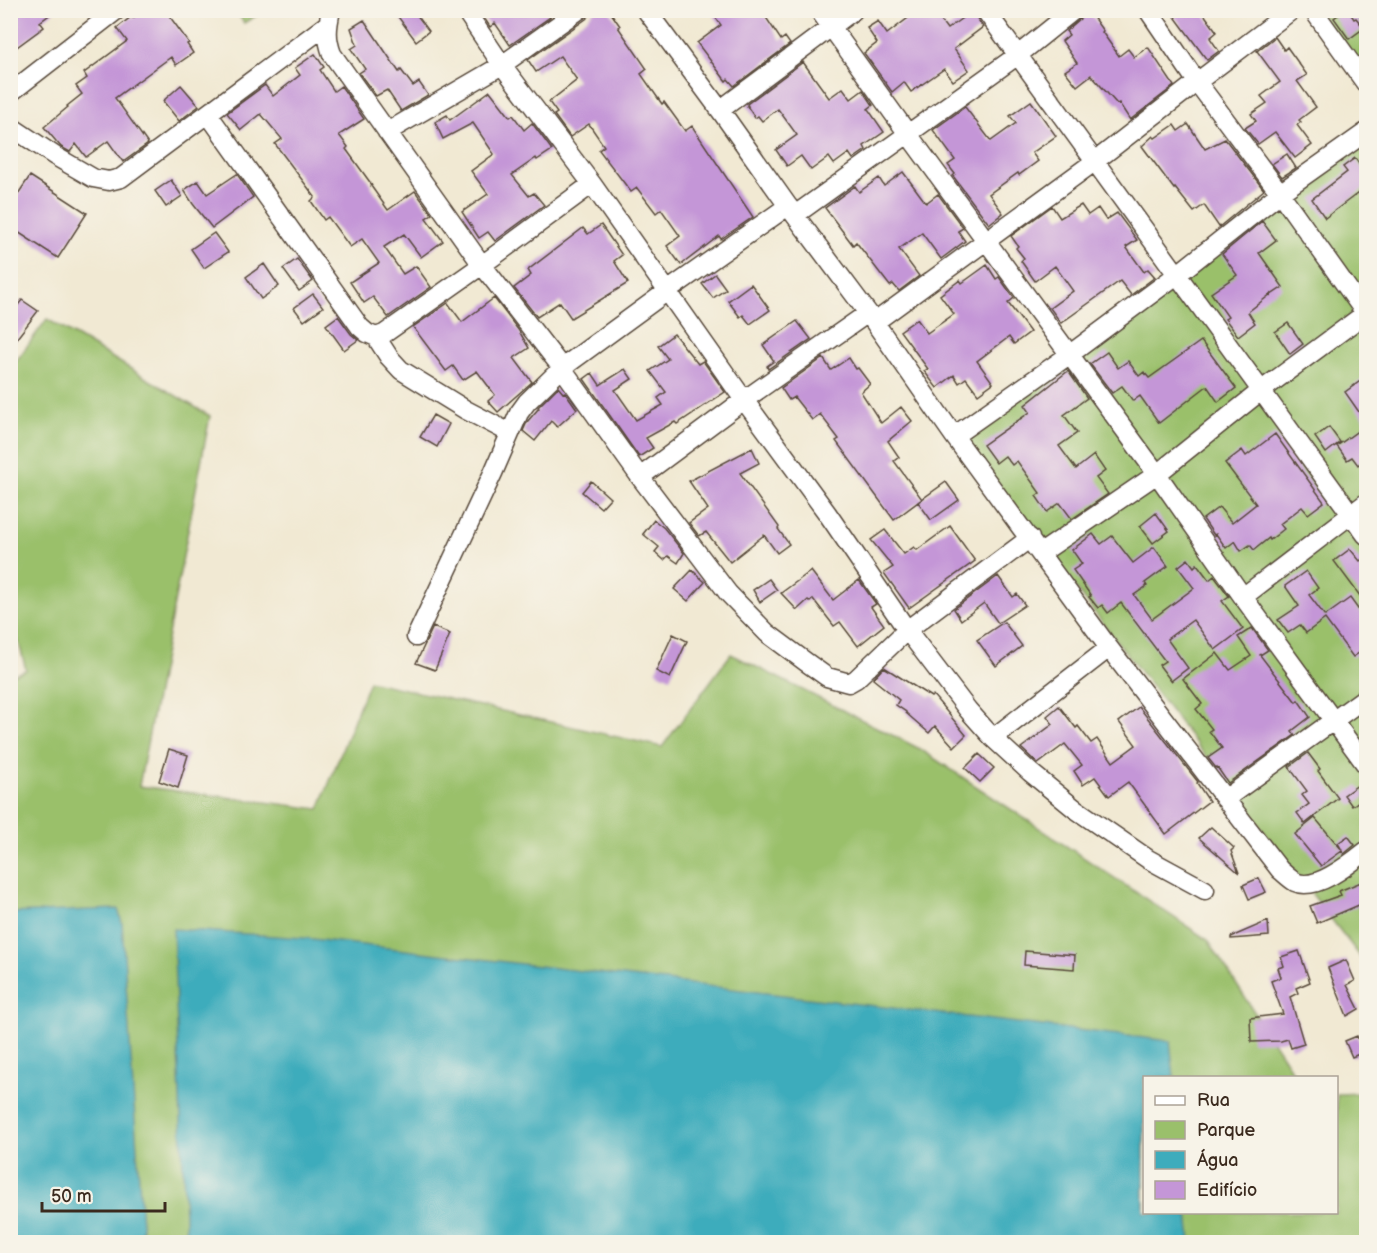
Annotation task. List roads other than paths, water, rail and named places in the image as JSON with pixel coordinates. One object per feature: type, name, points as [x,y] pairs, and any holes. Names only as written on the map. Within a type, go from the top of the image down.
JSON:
[{"type":"street","points":[[10,93],[117,10]]},
{"type":"street","points":[[465,10],[827,513],[907,630],[968,710],[993,738],[1074,808],[1148,859],[1205,890]]},
{"type":"street","points":[[387,132],[502,64],[579,10]]},
{"type":"street","points":[[646,10],[1109,648],[1280,870],[1297,883],[1312,883],[1336,874],[1366,851]]},
{"type":"street","points":[[819,10],[1366,765]]},
{"type":"street","points":[[720,110],[854,10]]},
{"type":"street","points":[[985,10],[1366,535]]},
{"type":"street","points":[[416,637],[494,473],[519,413],[527,402],[562,368],[666,292],[908,134],[1018,55],[1074,10]]},
{"type":"street","points":[[329,17],[327,41],[332,54],[482,265],[562,368],[640,477],[728,593],[767,633],[827,677],[849,683],[907,630],[1035,546],[1157,474],[1262,390],[1366,313],[1197,82],[1148,10]]},
{"type":"street","points":[[640,477],[744,400],[987,241],[1292,10]]},
{"type":"street","points":[[1313,10],[1366,84]]},
{"type":"street","points":[[10,126],[93,178],[109,181],[121,178],[208,114],[329,17]]},
{"type":"street","points":[[208,114],[360,327],[376,337],[401,370],[466,410],[510,433]]},
{"type":"street","points":[[954,436],[1069,355],[1178,274],[1280,193],[1366,132]]},
{"type":"street","points":[[376,337],[384,334],[482,265],[592,184]]},
{"type":"street","points":[[1243,597],[1366,503]]},
{"type":"street","points":[[993,738],[1109,648]]},
{"type":"street","points":[[1225,798],[1366,697]]},
{"type":"water","points":[[118,909],[122,923],[142,1225],[141,1242],[11,1242],[11,913]]},
{"type":"water","points":[[173,929],[304,938],[1170,1041],[1174,1076],[1143,1076],[1143,1214],[1188,1214],[1191,1242],[186,1242]]}]
